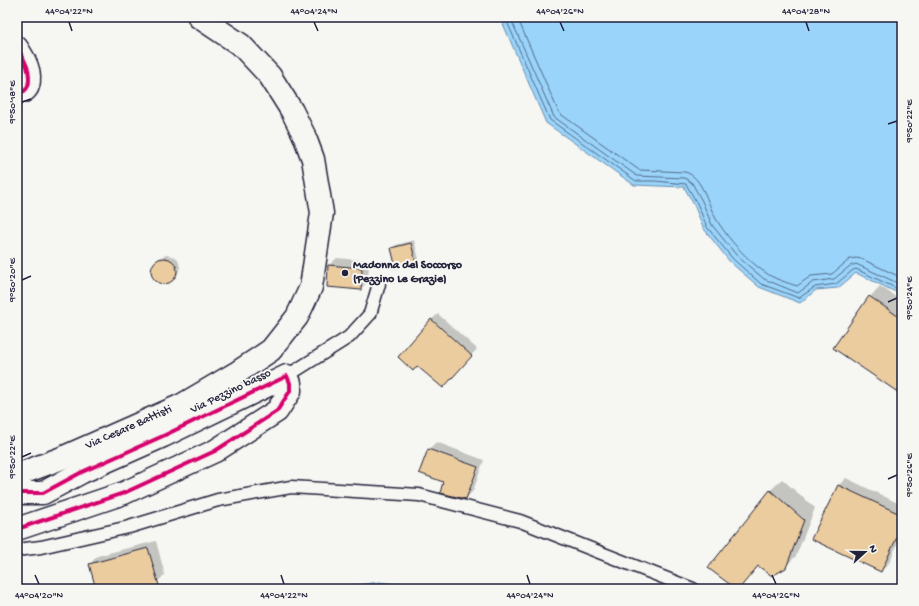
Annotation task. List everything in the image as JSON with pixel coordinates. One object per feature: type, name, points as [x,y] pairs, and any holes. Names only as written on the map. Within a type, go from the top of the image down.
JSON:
[{"type":"street","name":"Via Cesare Battisti","points":[[17,474],[62,458],[182,404],[238,372],[271,350],[296,317],[311,287],[322,213],[313,159],[304,134],[292,111],[270,76],[240,45],[199,17]]},
{"type":"street","points":[[17,48],[26,62],[30,80],[27,89],[20,93],[17,92]]},
{"type":"street","name":"Via Pezzino basso","points":[[17,493],[42,493],[82,472],[163,436],[287,376],[290,383],[290,391],[277,411],[215,451],[124,493],[17,529]]},
{"type":"lane","points":[[287,376],[349,337],[370,314],[379,284]]},
{"type":"lane","points":[[17,550],[41,547],[129,527],[218,500],[291,487],[419,496],[450,503],[520,521],[692,589]]},
{"type":"water","points":[[500,17],[902,17],[902,295],[856,273],[838,288],[816,290],[800,303],[759,287],[730,262],[704,229],[694,205],[684,187],[634,185],[546,123]]},
{"type":"water","points":[[379,582],[422,587],[425,589],[329,589]]},
{"type":"building","points":[[411,243],[416,263],[396,268],[391,248]]},
{"type":"building","points":[[164,258],[173,262],[177,271],[173,280],[164,284],[155,280],[151,271],[155,262]]},
{"type":"building","name":"Madonna del Soccorso (Pezzino Le Grazie)","points":[[328,265],[362,268],[361,290],[327,287]]},
{"type":"building","points":[[869,296],[902,319],[902,395],[833,348]]},
{"type":"building","points":[[431,319],[472,356],[443,388],[417,366],[413,371],[398,357]]},
{"type":"building","points":[[428,449],[478,467],[466,499],[440,493],[443,482],[419,473]]},
{"type":"building","points":[[838,485],[902,515],[902,526],[881,572],[811,539]]},
{"type":"building","points":[[770,490],[804,520],[786,568],[772,576],[758,566],[739,589],[736,589],[708,568]]},
{"type":"building","points":[[148,548],[160,589],[96,589],[89,564]]},
{"type":"cycle path","points":[[17,48],[25,62],[29,76],[29,82],[26,90],[17,92]]},
{"type":"cycle path","points":[[17,493],[43,493],[82,472],[163,436],[287,376],[290,383],[290,391],[277,411],[215,451],[124,493],[17,529]]},
{"type":"place","name":"Madonna del Soccorso (Pezzino Le Grazie)","points":[[345,273]]}]
